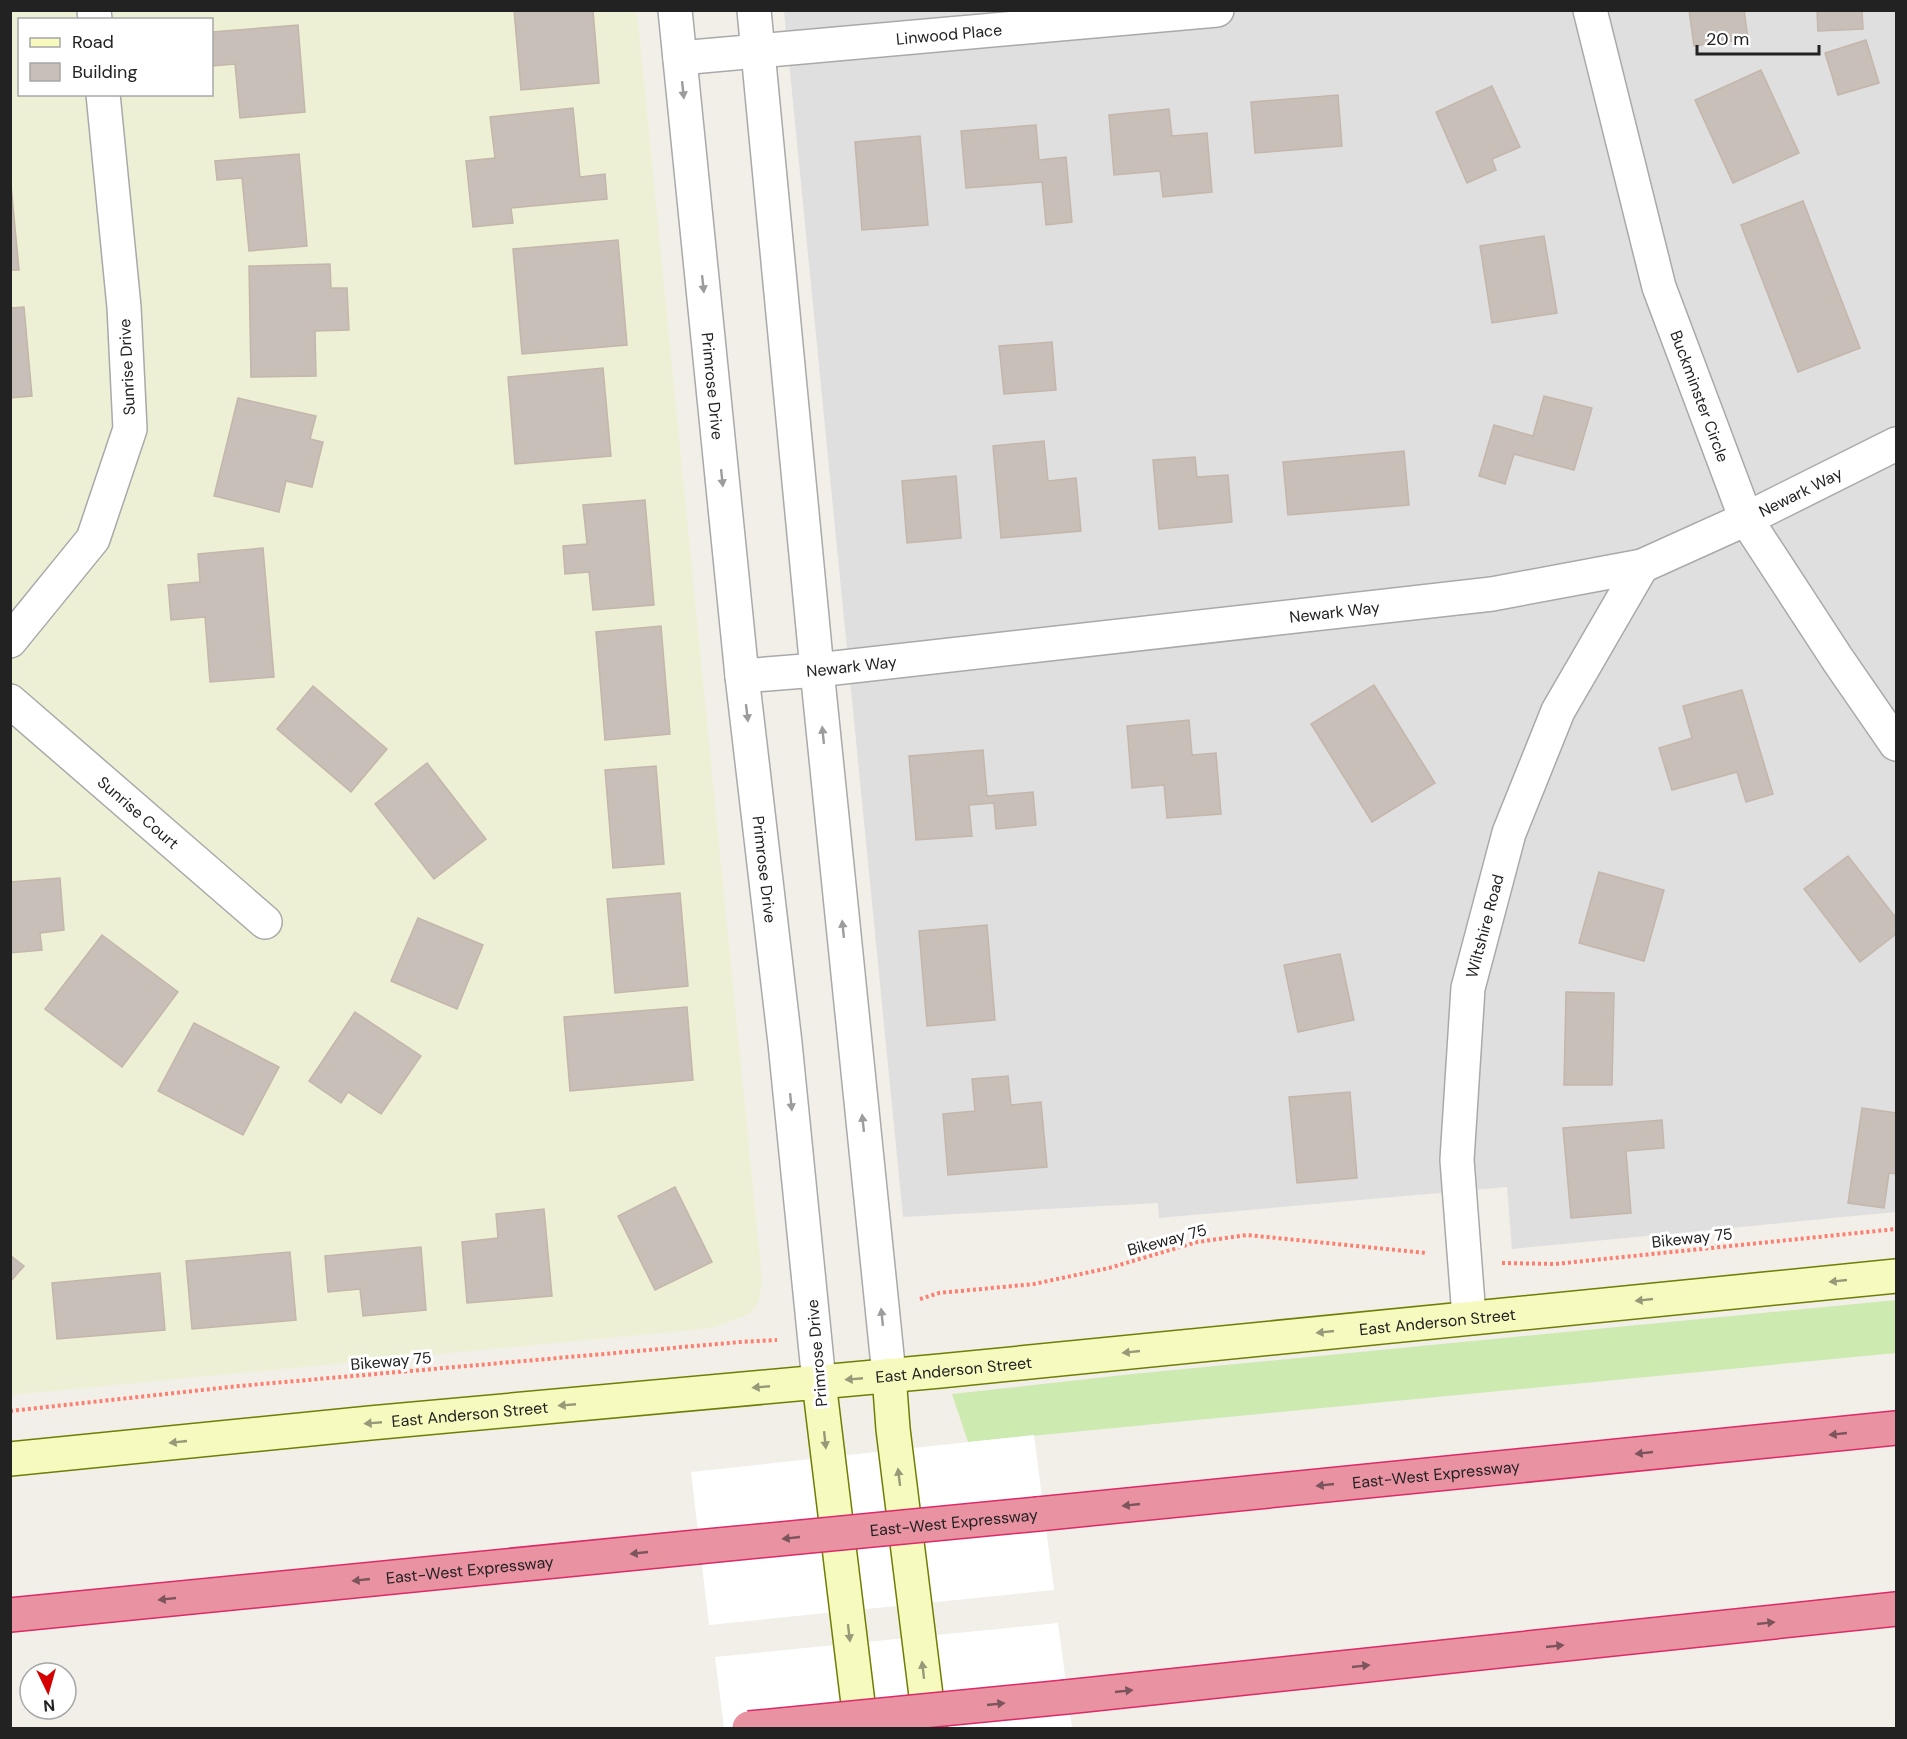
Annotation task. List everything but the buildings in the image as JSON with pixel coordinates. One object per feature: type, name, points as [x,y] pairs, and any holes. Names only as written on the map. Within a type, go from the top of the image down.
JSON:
[{"type":"highway","name":"East-West Expressway","points":[[10,1615],[1896,1428]]},
{"type":"highway","points":[[749,1728],[1066,1697],[1896,1609]]},
{"type":"main road","name":"East Anderson Street","points":[[10,1459],[889,1376],[1896,1276]]},
{"type":"main road","points":[[889,1376],[893,1429],[930,1728]]},
{"type":"main road","name":"Primrose Drive","points":[[819,1382],[861,1728]]},
{"type":"street","name":"Primrose Drive","points":[[675,10],[742,676],[785,1043],[819,1382]]},
{"type":"street","points":[[754,10],[817,670],[889,1376]]},
{"type":"street","name":"Linwood Place","points":[[680,58],[1217,10]]},
{"type":"street","name":"Buckminster Circle","points":[[1590,10],[1659,287],[1746,519],[1896,744]]},
{"type":"street","name":"Sunrise Drive","points":[[10,641],[93,539],[130,429],[124,307],[103,96]]},
{"type":"street","name":"Newark Way","points":[[742,676],[817,670],[1492,594],[1642,566],[1746,519],[1896,444]]},
{"type":"street","name":"Wiltshire Road","points":[[1469,1317],[1457,1160],[1468,988],[1509,833],[1558,711],[1642,566]]},
{"type":"street","name":"Sunrise Court","points":[[10,701],[265,922]]},
{"type":"path","name":"Bikeway 75","points":[[1500,1263],[1556,1264],[1896,1229]]},
{"type":"path","name":"Bikeway 75","points":[[910,1303],[939,1293],[1034,1284],[1109,1268],[1197,1242],[1247,1235],[1433,1254]]},
{"type":"path","name":"Bikeway 75","points":[[10,1411],[238,1386],[740,1342],[773,1342]]},
{"type":"shaded area","points":[[784,11],[1896,11],[1896,1212],[1512,1249],[1507,1187],[1159,1218],[1158,1203],[903,1217]]},
{"type":"green space","points":[[11,11],[637,11],[762,1280],[759,1301],[751,1313],[713,1328],[11,1395]]},
{"type":"green space","points":[[1896,1300],[1896,1353],[968,1442],[952,1394],[1132,1374]]},
{"type":"pier","points":[[1034,1435],[1054,1590],[709,1625],[691,1472]]},
{"type":"pier","points":[[1058,1623],[1072,1728],[724,1728],[715,1657]]}]
